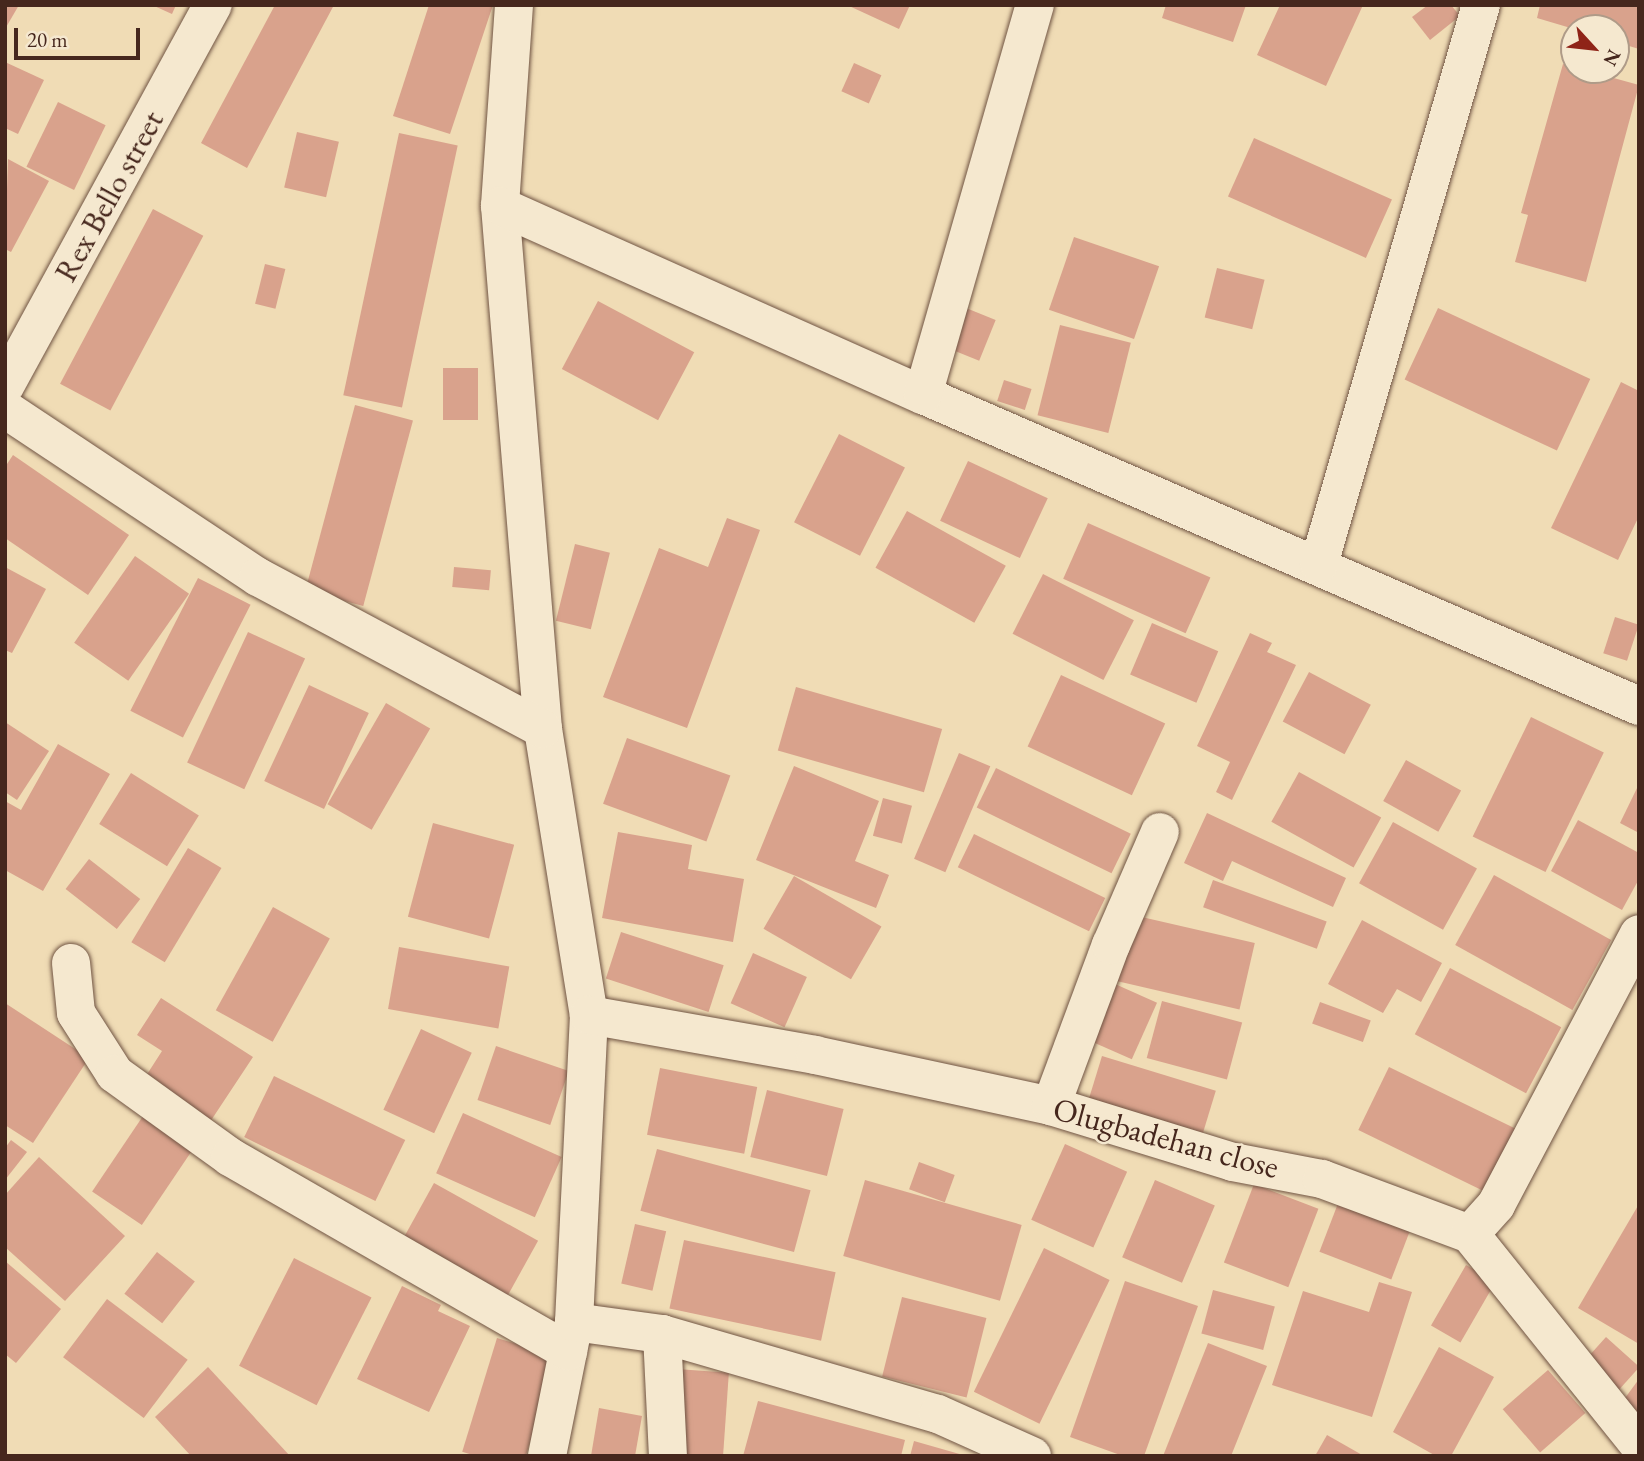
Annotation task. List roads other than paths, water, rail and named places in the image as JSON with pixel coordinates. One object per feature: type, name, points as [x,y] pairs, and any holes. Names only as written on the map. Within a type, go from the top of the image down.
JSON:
[{"type":"street","name":"Rex Bello street","points":[[5,386],[214,5]]},
{"type":"street","points":[[514,5],[500,206],[543,729],[589,1015],[571,1337],[547,1456]]},
{"type":"street","points":[[923,395],[1035,5]]},
{"type":"street","points":[[1319,564],[1481,5]]},
{"type":"street","points":[[500,206],[923,395],[1319,564],[1634,693]]},
{"type":"street","points":[[5,409],[258,577],[543,729]]},
{"type":"street","points":[[1051,1106],[1111,944],[1160,832]]},
{"type":"street","points":[[1639,934],[1496,1205],[1470,1234],[1639,1446]]},
{"type":"street","points":[[71,963],[76,1013],[116,1074],[230,1157],[571,1337],[662,1334],[938,1414],[1032,1456]]},
{"type":"street","name":"Olugbadehan close","points":[[589,1015],[815,1055],[1051,1106],[1233,1162],[1322,1179],[1470,1234]]},
{"type":"street","points":[[662,1334],[668,1456]]}]
